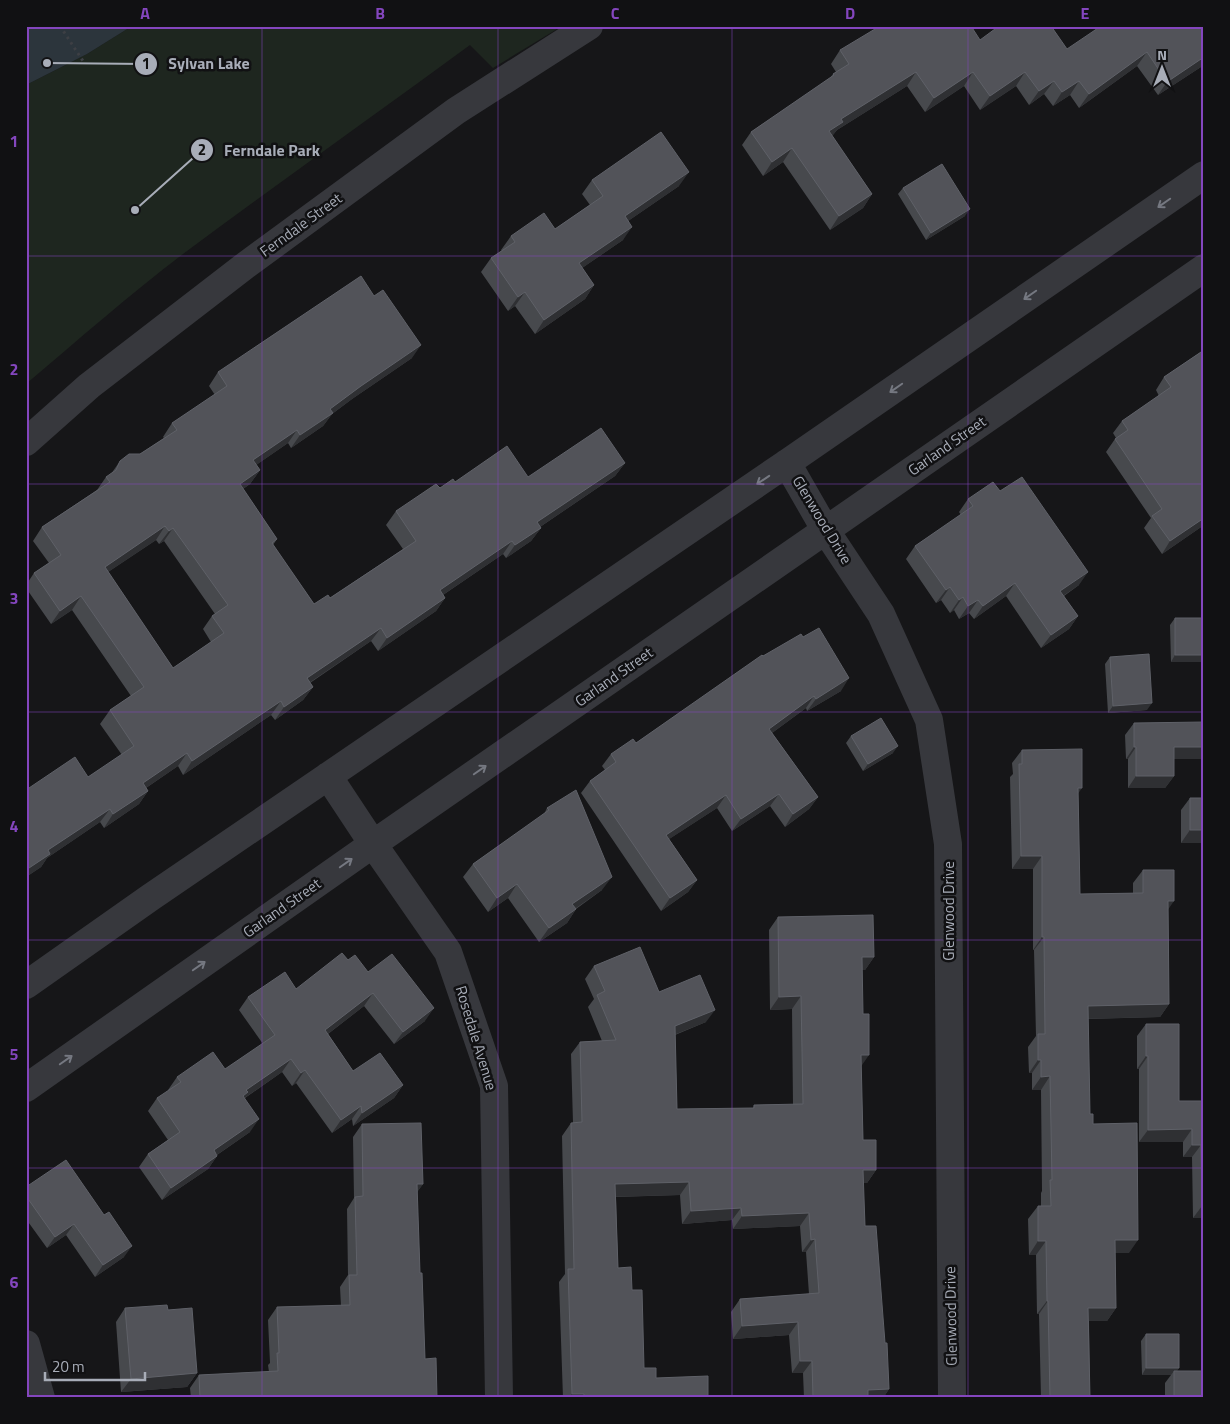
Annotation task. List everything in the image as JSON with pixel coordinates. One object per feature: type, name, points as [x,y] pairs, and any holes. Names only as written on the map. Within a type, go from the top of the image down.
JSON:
[{"type":"street","name":"Ferndale Street","points":[[26,442],[89,386],[246,265],[456,111],[589,26]]},
{"type":"street","points":[[26,985],[151,897],[787,463],[1204,175]]},
{"type":"street","name":"Garland Street","points":[[26,1088],[373,844],[1204,268]]},
{"type":"street","name":"Glenwood Drive","points":[[787,463],[826,531],[881,614],[929,720],[948,844],[952,1398]]},
{"type":"street","name":"Rosedale Avenue","points":[[328,776],[448,952],[494,1086],[499,1398]]},
{"type":"street","points":[[26,1344],[41,1398]]},
{"type":"path","points":[[60,26],[83,61]]},
{"type":"shaded area","points":[[26,26],[132,26],[87,54],[26,85]]},
{"type":"shaded area","points":[[132,26],[562,26],[493,68],[470,45],[183,254],[26,384],[26,85],[87,54]]},
{"type":"building","points":[[880,26],[971,26],[980,40],[999,26],[1051,26],[1067,49],[1101,26],[1204,26],[1204,57],[1167,82],[1147,52],[1089,94],[1079,81],[1062,92],[1054,81],[1039,91],[1025,72],[990,96],[973,72],[934,98],[916,72],[841,119],[843,122],[829,131],[872,194],[839,216],[792,148],[772,162],[751,132],[849,64],[840,50]]},
{"type":"building","points":[[661,132],[689,172],[625,216],[632,227],[579,263],[594,285],[544,320],[525,292],[518,297],[491,258],[515,242],[511,236],[544,213],[555,229],[603,196],[592,180]]},
{"type":"building","points":[[942,164],[970,209],[931,233],[903,188]]},
{"type":"building","points":[[361,276],[374,296],[383,290],[421,345],[330,409],[333,413],[300,435],[297,430],[253,460],[260,470],[240,484],[277,539],[272,543],[314,604],[328,595],[330,598],[416,541],[396,511],[436,484],[440,488],[453,479],[455,482],[507,446],[528,477],[601,428],[625,463],[537,522],[541,528],[515,545],[512,541],[440,590],[445,598],[387,638],[381,628],[307,678],[313,687],[284,707],[281,701],[192,761],[187,753],[143,783],[148,791],[113,814],[110,809],[48,850],[50,854],[26,870],[26,790],[75,757],[88,777],[134,746],[110,710],[144,687],[81,596],[60,611],[34,573],[61,555],[42,527],[110,482],[106,477],[116,470],[120,461],[129,454],[140,454],[177,430],[172,423],[227,386],[218,372]],"holes":[[[165,526],[169,531],[173,528],[228,605],[212,616],[224,633],[173,668],[105,567]]]},
{"type":"building","points":[[1204,350],[1204,518],[1170,541],[1152,516],[1162,509],[1115,439],[1128,430],[1122,421],[1171,387],[1164,377]]},
{"type":"building","points":[[1022,477],[1088,572],[1060,591],[1078,616],[1051,635],[1015,583],[983,606],[978,600],[968,606],[963,597],[959,600],[950,587],[946,590],[915,546],[973,506],[968,499],[993,482],[1000,491]]},
{"type":"building","points":[[1175,618],[1204,618],[1204,655],[1175,655]]},
{"type":"building","points":[[819,628],[849,678],[816,699],[814,696],[769,729],[818,797],[793,814],[779,794],[741,819],[726,795],[666,835],[697,880],[670,898],[590,781],[616,762],[611,754],[633,739],[636,743],[762,655],[801,634],[803,637]]},
{"type":"building","points":[[1149,654],[1152,703],[1113,706],[1110,657]]},
{"type":"building","points":[[881,718],[898,746],[868,764],[851,736]]},
{"type":"building","points":[[1204,722],[1204,747],[1174,747],[1174,776],[1136,776],[1134,723]]},
{"type":"building","points":[[1082,749],[1082,788],[1078,788],[1080,894],[1143,893],[1143,870],[1174,870],[1174,901],[1168,901],[1169,1004],[1088,1006],[1090,1114],[1093,1114],[1093,1124],[1137,1123],[1138,1240],[1115,1240],[1116,1308],[1088,1308],[1090,1398],[1050,1398],[1046,1241],[1038,1241],[1038,1206],[1051,1206],[1050,1180],[1052,1180],[1050,1076],[1041,1077],[1041,1060],[1038,1060],[1038,1034],[1045,1034],[1042,856],[1021,856],[1019,764],[1022,764],[1022,750]]},
{"type":"building","points":[[576,790],[612,877],[572,904],[576,909],[549,928],[517,884],[497,898],[473,864],[549,810],[547,808]]},
{"type":"building","points":[[1190,798],[1204,798],[1204,830],[1190,830]]},
{"type":"building","points":[[873,915],[874,957],[862,957],[863,1014],[869,1014],[869,1055],[861,1055],[863,1140],[876,1140],[876,1170],[863,1170],[865,1226],[876,1226],[885,1343],[887,1343],[889,1389],[868,1390],[868,1398],[813,1398],[812,1361],[800,1361],[798,1322],[742,1326],[740,1299],[819,1293],[815,1239],[811,1240],[809,1213],[742,1216],[741,1208],[691,1211],[689,1182],[615,1184],[618,1268],[631,1267],[632,1290],[642,1290],[644,1368],[656,1368],[656,1378],[708,1376],[708,1398],[584,1398],[584,1394],[572,1394],[568,1269],[574,1269],[571,1123],[582,1122],[580,1042],[616,1040],[597,995],[605,991],[594,966],[640,947],[659,992],[700,975],[715,1010],[675,1026],[677,1109],[754,1108],[754,1105],[803,1104],[801,996],[779,997],[778,917]]},
{"type":"building","points":[[342,953],[348,960],[355,955],[368,972],[392,954],[434,1008],[403,1032],[373,993],[325,1030],[353,1071],[380,1053],[403,1085],[362,1113],[361,1106],[341,1120],[305,1070],[301,1073],[291,1059],[246,1090],[248,1092],[243,1096],[259,1119],[214,1150],[217,1156],[171,1188],[148,1154],[180,1132],[157,1098],[181,1082],[177,1077],[213,1052],[225,1069],[275,1035],[248,997],[285,972],[296,989]]},
{"type":"building","points":[[1146,1024],[1179,1024],[1179,1101],[1204,1101],[1204,1206],[1202,1206],[1201,1145],[1192,1145],[1192,1129],[1148,1130]]},
{"type":"building","points":[[421,1123],[423,1184],[417,1184],[425,1359],[436,1358],[437,1398],[200,1398],[199,1375],[278,1371],[277,1307],[350,1305],[349,1275],[357,1275],[355,1197],[363,1196],[362,1124]]},
{"type":"building","points":[[66,1160],[104,1215],[109,1212],[132,1246],[103,1265],[74,1224],[55,1237],[26,1196],[26,1187]]},
{"type":"building","points":[[167,1305],[168,1310],[192,1308],[197,1373],[131,1379],[125,1308]]},
{"type":"building","points":[[1146,1334],[1179,1334],[1179,1368],[1146,1368]]},
{"type":"building","points":[[1174,1371],[1204,1371],[1204,1398],[1174,1398]]},
{"type":"place","name":"Sylvan Lake","points":[[47,63]]},
{"type":"place","name":"Ferndale Park","points":[[135,210]]}]
